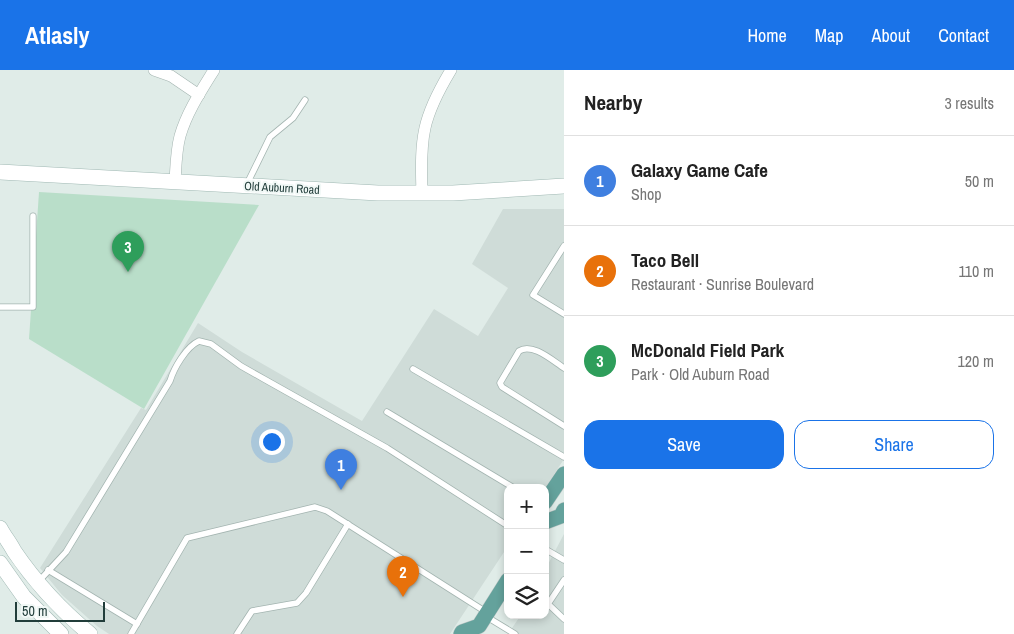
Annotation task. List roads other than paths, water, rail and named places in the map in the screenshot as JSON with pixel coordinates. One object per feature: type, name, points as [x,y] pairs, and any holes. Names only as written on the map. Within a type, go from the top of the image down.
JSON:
[{"type":"main road","name":"Old Auburn Road","points":[[0,172],[378,193],[453,193],[564,186]]},
{"type":"main road","points":[[549,496],[564,474]]},
{"type":"main road","points":[[549,520],[560,516],[564,510]]},
{"type":"main road","points":[[0,528],[38,583],[66,613],[90,634]]},
{"type":"main road","points":[[0,563],[24,597],[55,632]]},
{"type":"main road","points":[[461,634],[483,622],[504,587]]},
{"type":"street","points":[[154,70],[171,76],[199,95]]},
{"type":"street","points":[[175,182],[176,158],[180,136],[187,117],[214,70]]},
{"type":"street","points":[[422,193],[421,148],[425,125],[431,106],[451,70]]},
{"type":"street","points":[[55,632],[66,613]]},
{"type":"lane","points":[[246,186],[270,137],[293,118],[305,100]]},
{"type":"lane","points":[[0,307],[33,308],[34,216]]},
{"type":"lane","points":[[564,246],[533,295],[564,314]]},
{"type":"lane","points":[[38,583],[66,552],[170,381],[172,374],[192,344],[199,340],[211,344],[264,380],[387,448],[504,523]]},
{"type":"lane","points":[[564,368],[534,349],[523,348],[519,351],[500,383],[502,387],[564,426]]},
{"type":"lane","points":[[413,369],[564,457]]},
{"type":"lane","points":[[387,412],[507,484]]},
{"type":"lane","points":[[131,634],[187,538],[315,507],[348,524],[483,622],[515,634]]},
{"type":"lane","points":[[239,634],[252,611],[297,603],[306,593],[348,524]]},
{"type":"lane","points":[[549,551],[564,560]]},
{"type":"lane","points":[[48,570],[137,624]]},
{"type":"lane","points":[[549,600],[564,580]]},
{"type":"lane","points":[[549,605],[564,619]]},
{"type":"place","name":"McDonald Field Park","points":[[128,272]]},
{"type":"place","name":"Galaxy Game Cafe","points":[[341,490]]},
{"type":"place","name":"Taco Bell","points":[[403,597]]}]
